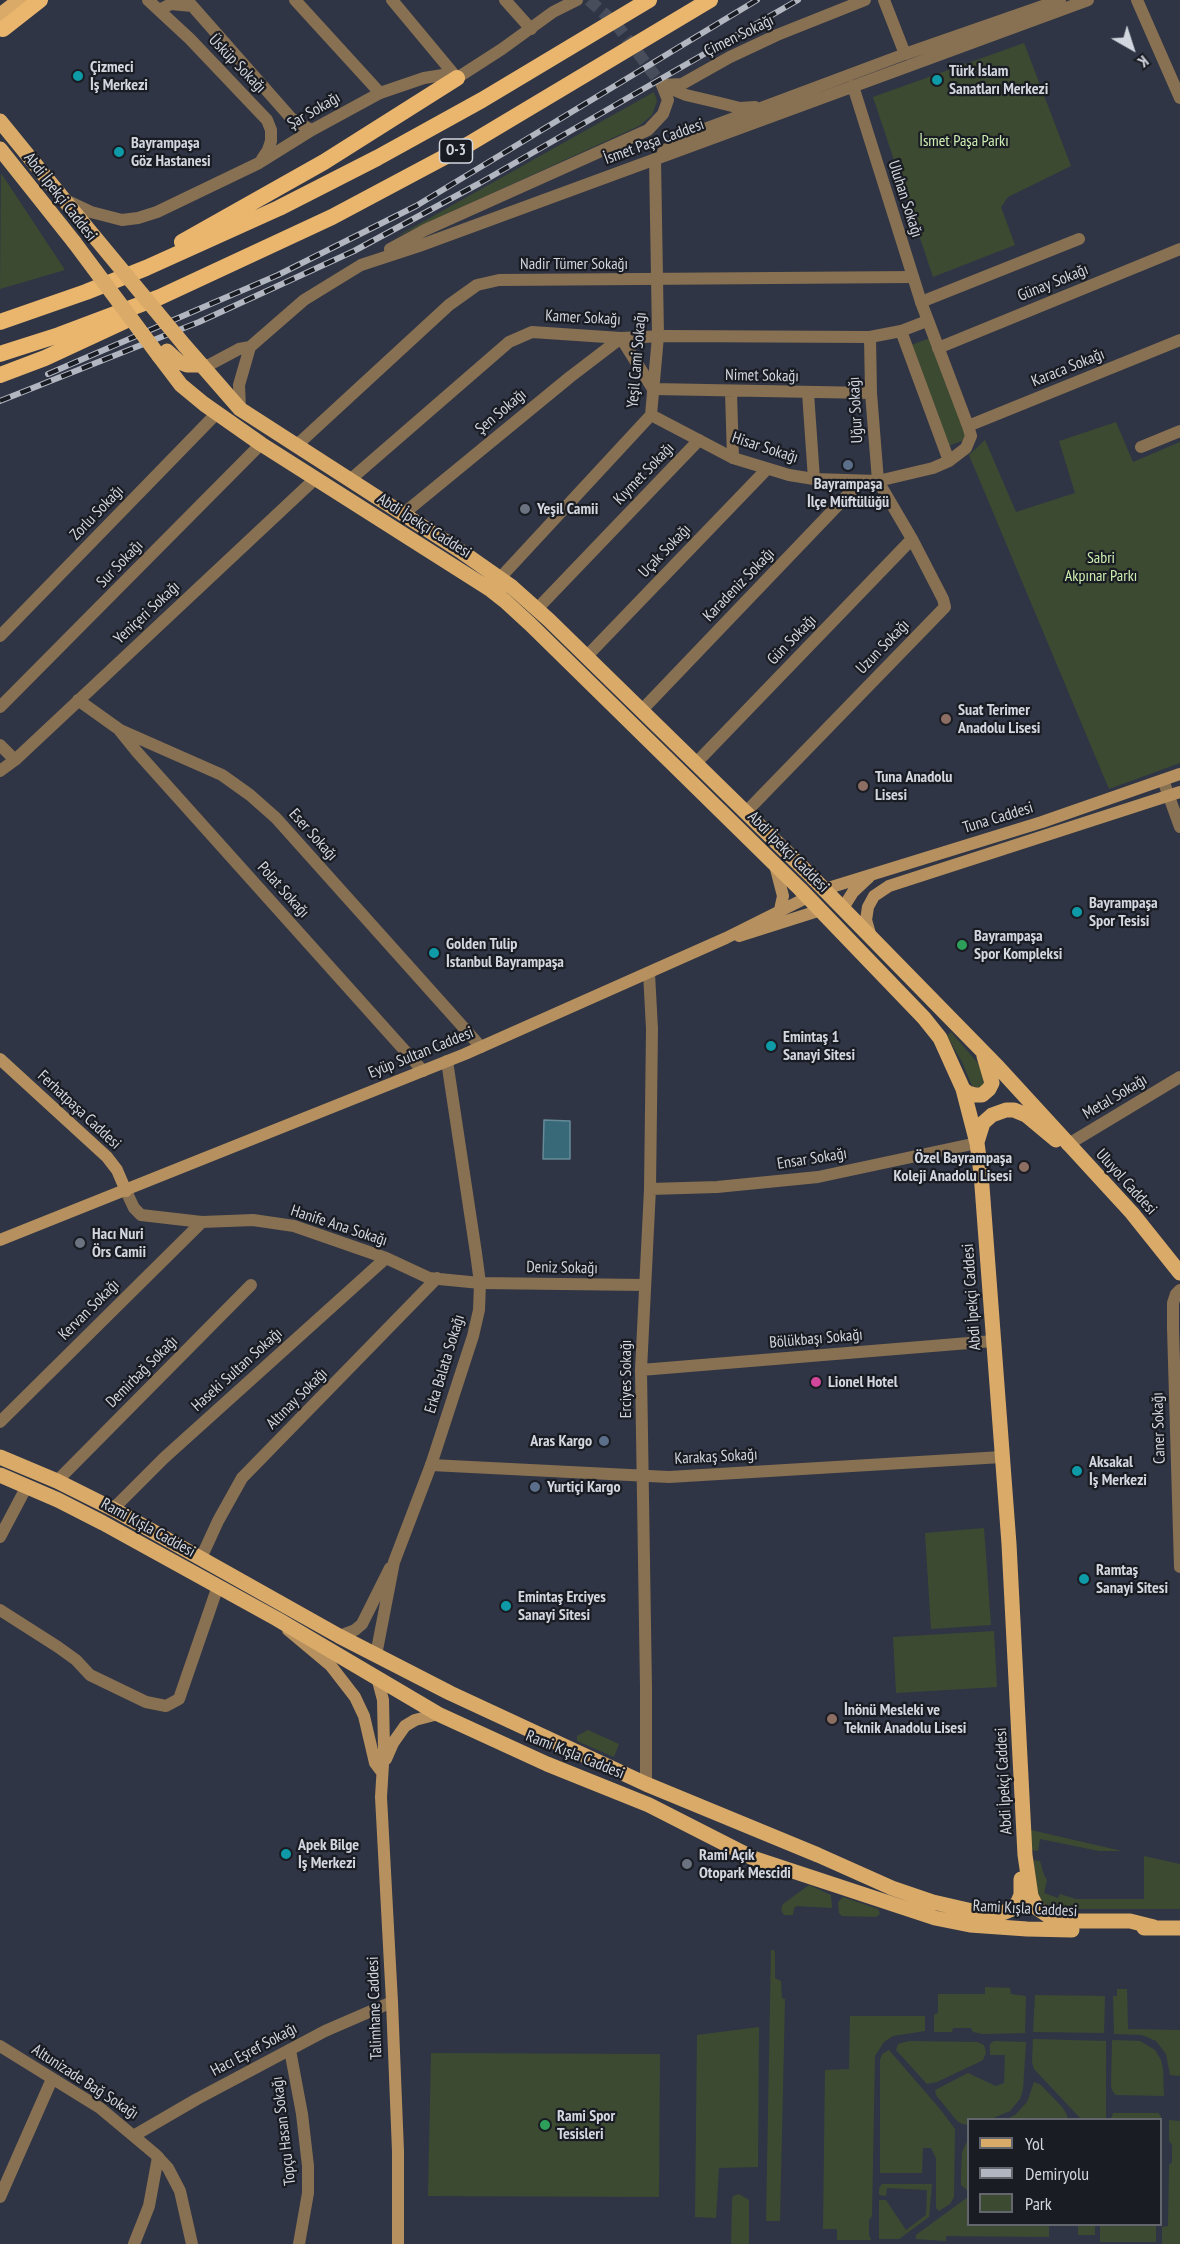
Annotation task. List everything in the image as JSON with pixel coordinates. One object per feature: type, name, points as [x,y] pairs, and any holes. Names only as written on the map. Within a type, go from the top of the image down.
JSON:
[{"type":"highway","points":[[2,22],[40,0]]},
{"type":"highway","name":"O-3","points":[[0,322],[146,268],[279,208],[377,158],[482,100],[649,0]]},
{"type":"highway","name":"O-3","points":[[0,354],[115,315],[192,283],[332,217],[540,103],[710,0]]},
{"type":"highway","points":[[146,268],[202,230],[324,162],[456,78]]},
{"type":"highway","points":[[0,375],[45,358],[113,327],[167,300],[192,283]]},
{"type":"main road","points":[[2,22],[20,0]]},
{"type":"main road","name":"Abdi İpekçi Caddesi","points":[[0,121],[185,346],[240,409],[404,514],[495,584],[530,624],[821,910],[931,1026],[948,1052],[963,1089],[977,1143],[1002,1457],[1025,1856]]},
{"type":"main road","name":"Abdi İpekçi Caddesi","points":[[0,149],[74,242],[140,331],[163,354],[186,390],[261,444],[537,609],[825,889],[998,1067],[1053,1125],[1067,1144]]},
{"type":"main road","points":[[163,354],[187,365],[202,365]]},
{"type":"main road","name":"Tuna Caddesi","points":[[825,889],[1042,822],[1180,774]]},
{"type":"main road","name":"Tuna Caddesi","points":[[872,938],[866,920],[868,907],[874,896],[889,886],[1174,794]]},
{"type":"main road","points":[[775,864],[783,896],[780,910]]},
{"type":"main road","points":[[841,931],[843,908],[850,896],[872,874]]},
{"type":"main road","points":[[808,897],[825,889]]},
{"type":"main road","name":"Eyüp Sultan Caddesi","points":[[0,1240],[481,1047],[726,938],[808,897]]},
{"type":"main road","name":"Eyüp Sultan Caddesi","points":[[726,938],[758,932],[798,916],[821,910]]},
{"type":"main road","points":[[963,1089],[975,1095],[982,1095],[989,1089],[992,1083],[984,1055]]},
{"type":"main road","name":"Ferhatpaşa Caddesi","points":[[0,1059],[106,1157],[117,1170],[126,1191]]},
{"type":"main road","points":[[977,1143],[980,1129],[988,1118],[998,1112],[1014,1110],[1026,1115],[1055,1140],[1067,1144]]},
{"type":"main road","name":"Uluyol Caddesi","points":[[1067,1144],[1132,1213],[1180,1273]]},
{"type":"main road","name":"Rami Kışla Caddesi","points":[[0,1457],[57,1481],[113,1509],[339,1636],[450,1693],[646,1785],[818,1855],[892,1888],[933,1902],[981,1913],[1000,1914],[1012,1909],[1018,1902],[1021,1895],[1021,1873],[1025,1856]]},
{"type":"main road","name":"Rami Kışla Caddesi","points":[[0,1475],[103,1523],[277,1619],[438,1714],[547,1764],[649,1805],[753,1858],[934,1918],[970,1925],[1027,1929],[1180,1928]]},
{"type":"main road","name":"Talimhane Caddesi","points":[[277,1619],[295,1638],[331,1666],[351,1691],[364,1716],[375,1764],[381,1771]]},
{"type":"main road","points":[[376,1655],[377,1677]]},
{"type":"main road","name":"Talimhane Caddesi","points":[[377,1677],[383,1700],[384,1748],[381,1771],[398,2151],[398,2244]]},
{"type":"main road","points":[[381,1771],[393,1743],[405,1726],[415,1720],[438,1714]]},
{"type":"main road","points":[[646,1785],[646,1800],[649,1805]]},
{"type":"main road","points":[[1025,1856],[1031,1896],[1037,1908],[1045,1915],[1061,1921],[1130,1921],[1154,1927]]},
{"type":"street","name":"Üsküp Sokağı","points":[[148,0],[211,60],[267,120],[271,130],[271,141],[259,163]]},
{"type":"street","points":[[295,0],[380,93]]},
{"type":"street","points":[[392,0],[456,78],[553,12],[577,0]]},
{"type":"street","points":[[505,0],[531,29]]},
{"type":"street","name":"Çimen Sokağı","points":[[662,85],[682,84],[768,39],[865,0]]},
{"type":"street","points":[[884,0],[907,59]]},
{"type":"street","name":"İsmet Paşa Caddesi","points":[[250,347],[304,300],[361,265],[419,246],[853,86],[907,59],[1060,0]]},
{"type":"street","name":"İsmet Paşa Caddesi","points":[[774,104],[1088,0]]},
{"type":"street","points":[[1137,0],[1180,98]]},
{"type":"street","name":"Üsküp Sokağı","points":[[189,3],[291,118],[312,130]]},
{"type":"street","points":[[159,10],[171,4],[189,3]]},
{"type":"street","name":"Şar Sokağı","points":[[61,197],[106,217],[122,220],[157,213],[259,163],[312,130],[380,93],[424,78],[443,75],[456,78]]},
{"type":"street","points":[[662,85],[686,95],[740,108],[774,104]]},
{"type":"street","points":[[361,265],[426,230],[648,130],[663,114],[668,100],[662,85]]},
{"type":"street","name":"Uluhan Sokağı","points":[[853,86],[927,321],[968,426]]},
{"type":"street","points":[[656,159],[683,137],[774,104]]},
{"type":"street","name":"Yeşil Cami Sokağı","points":[[495,584],[651,415],[658,336],[656,159]]},
{"type":"street","points":[[921,302],[1079,239]]},
{"type":"street","name":"Günay Sokağı","points":[[938,348],[1180,249]]},
{"type":"street","name":"Nadir Tümer Sokağı","points":[[297,445],[449,306],[477,285],[499,280],[913,277]]},
{"type":"street","points":[[927,321],[901,332],[949,461]]},
{"type":"street","name":"Kamer Sokağı","points":[[351,479],[509,342],[532,332],[621,338],[658,336],[870,337],[901,332]]},
{"type":"street","name":"Uğur Sokağı","points":[[870,337],[871,393],[878,481]]},
{"type":"street","points":[[621,338],[653,389]]},
{"type":"street","name":"Şen Sokağı","points":[[404,514],[560,384],[621,338]]},
{"type":"street","name":"Karaca Sokağı","points":[[968,426],[1180,340]]},
{"type":"street","points":[[202,365],[208,365],[239,349],[250,347],[239,385],[240,409]]},
{"type":"street","name":"Nimet Sokağı","points":[[653,389],[871,393]]},
{"type":"street","points":[[731,392],[733,458]]},
{"type":"street","points":[[808,393],[814,479]]},
{"type":"street","name":"Zorlu Sokağı","points":[[0,636],[217,413]]},
{"type":"street","name":"Hisar Sokağı","points":[[651,415],[733,458],[767,469],[814,479],[878,481]]},
{"type":"street","points":[[878,481],[933,468],[949,461],[966,448],[970,436],[968,426]]},
{"type":"street","points":[[1141,447],[1180,431]]},
{"type":"street","name":"Kıymet Sokağı","points":[[537,609],[699,440]]},
{"type":"street","name":"Sur Sokağı","points":[[0,707],[261,444]]},
{"type":"street","name":"Uçak Sokağı","points":[[586,657],[767,469]]},
{"type":"street","name":"Yeniçeri Sokağı","points":[[0,771],[15,760],[316,478]]},
{"type":"street","name":"Karadeniz Sokağı","points":[[641,711],[861,481]]},
{"type":"street","name":"Uzun Sokağı","points":[[745,813],[945,608],[943,599],[912,539],[878,481]]},
{"type":"street","name":"Gün Sokağı","points":[[696,763],[912,539]]},
{"type":"street","name":"Eser Sokağı","points":[[78,700],[120,730],[222,775],[250,795],[276,818],[481,1047]]},
{"type":"street","name":"Polat Sokağı","points":[[120,730],[137,752],[423,1071]]},
{"type":"street","points":[[0,745],[15,760]]},
{"type":"street","points":[[1163,780],[1174,794],[1180,827]]},
{"type":"street","name":"Erciyes Sokağı","points":[[646,1785],[641,1370],[650,1189],[649,973]]},
{"type":"street","name":"Erka Balata Sokağı","points":[[339,1636],[355,1630],[362,1624],[394,1562],[431,1465],[477,1323],[480,1283],[447,1061]]},
{"type":"street","name":"Metal Sokağı","points":[[1067,1144],[1180,1077]]},
{"type":"street","name":"Ensar Sokağı","points":[[650,1189],[717,1188],[818,1177],[977,1143]]},
{"type":"street","name":"Hanife Ana Sokağı","points":[[126,1191],[134,1208],[141,1215],[202,1222],[253,1220],[294,1226],[386,1258],[421,1275],[480,1283]]},
{"type":"street","name":"Kervan Sokağı","points":[[0,1422],[202,1222]]},
{"type":"street","name":"Haseki Sultan Sokağı","points":[[113,1509],[164,1458],[386,1258]]},
{"type":"street","name":"Altınay Sokağı","points":[[201,1558],[242,1478],[438,1278]]},
{"type":"street","name":"Deniz Sokağı","points":[[480,1283],[645,1285]]},
{"type":"street","name":"Demirbağ Sokağı","points":[[57,1481],[251,1285]]},
{"type":"street","name":"Caner Sokağı","points":[[1180,1290],[1173,1303],[1173,1328],[1180,1567]]},
{"type":"street","name":"Bölükbaşı Sokağı","points":[[641,1370],[993,1341]]},
{"type":"street","name":"Karakaş Sokağı","points":[[431,1465],[669,1477],[1002,1457]]},
{"type":"street","points":[[0,1538],[27,1486]]},
{"type":"street","name":"Erka Balata Sokağı","points":[[376,1655],[394,1562]]},
{"type":"street","points":[[0,1610],[67,1653],[90,1675],[146,1702],[166,1706],[179,1699],[218,1586]]},
{"type":"street","name":"Hacı Eşref Sokağı","points":[[135,2135],[197,2099],[325,2031],[392,2002]]},
{"type":"street","name":"Altunizade Bağ Sokağı","points":[[0,2046],[100,2108],[135,2135],[158,2157],[168,2168],[180,2191],[192,2244]]},
{"type":"street","name":"Topçu Hasan Sokağı","points":[[290,2050],[302,2114],[308,2166],[308,2193],[299,2244]]},
{"type":"street","points":[[0,2197],[52,2079]]},
{"type":"street","points":[[134,2244],[149,2206],[158,2157]]},
{"type":"green space","name":"İsmet Paşa Parkı","points":[[1024,43],[1071,166],[1008,197],[1001,207],[1015,245],[933,277],[873,97]]},
{"type":"green space","points":[[654,92],[657,101],[652,115],[639,126],[394,238]]},
{"type":"green space","points":[[1,173],[65,270],[0,289]]},
{"type":"green space","points":[[930,338],[967,439],[948,446],[911,345]]},
{"type":"green space","name":"Sabri Akpınar Parkı","points":[[1116,422],[1133,462],[1180,442],[1180,763],[1109,789],[969,455],[985,440],[1016,512],[1075,493],[1059,441]]},
{"type":"green space","points":[[951,1032],[982,1068],[984,1084],[982,1087],[972,1086],[947,1036]]},
{"type":"green space","points":[[984,1528],[991,1625],[931,1629],[925,1533]]},
{"type":"green space","points":[[994,1631],[997,1687],[896,1693],[893,1637]]},
{"type":"green space","points":[[588,1730],[619,1744],[614,1757],[577,1741],[577,1736]]},
{"type":"green space","points":[[1031,1830],[1122,1851],[1099,1851],[1040,1839],[1038,1851],[1031,1850]]},
{"type":"green space","points":[[1144,1856],[1180,1864],[1180,1909],[1049,1907],[1038,1899],[1031,1860],[1040,1861],[1047,1880],[1044,1893],[1058,1898],[1060,1894],[1076,1899],[1144,1899]]},
{"type":"green space","points":[[809,1885],[831,1895],[832,1908],[797,1906],[794,1908],[793,1915],[784,1915],[781,1910],[783,1904]]},
{"type":"green space","points":[[843,1897],[878,1909],[880,1914],[876,1917],[842,1916],[839,1913],[838,1902]]},
{"type":"green space","points":[[771,1950],[774,1950],[775,1954],[775,1978],[781,1981],[782,1998],[785,1999],[780,2221],[766,2221]]},
{"type":"green space","points":[[985,1987],[1010,1988],[1011,1994],[1026,1996],[1025,2033],[983,2034],[973,2032],[971,2028],[953,2028],[952,2032],[934,2032],[934,2015],[938,2013],[938,1994],[985,1994]]},
{"type":"green space","points":[[1117,1989],[1127,1989],[1128,2029],[1180,2030],[1180,2076],[1170,2075],[1166,2054],[1156,2041],[1142,2035],[1114,2034],[1113,1996],[1117,1996]]},
{"type":"green space","points":[[1035,1995],[1105,1996],[1104,2033],[1033,2032]]},
{"type":"green space","points":[[850,2016],[925,2016],[925,2031],[893,2036],[884,2042],[875,2056],[872,2216],[869,2220],[871,2240],[837,2240],[837,2229],[823,2229],[825,2070],[849,2069]]},
{"type":"green space","points":[[759,2027],[758,2167],[719,2168],[716,2218],[695,2217],[697,2035]]},
{"type":"green space","points":[[1033,2039],[1106,2041],[1106,2118],[1080,2118],[1034,2069]]},
{"type":"green space","points":[[1112,2040],[1140,2041],[1155,2050],[1163,2069],[1164,2096],[1116,2095],[1113,2092],[1111,2087]]},
{"type":"green space","points":[[909,2041],[977,2042],[984,2045],[986,2053],[983,2060],[937,2082],[927,2084],[896,2050],[898,2044]]},
{"type":"green space","points":[[994,2041],[1026,2042],[1023,2090],[1020,2099],[1010,2111],[993,2118],[967,2118],[967,2125],[962,2124],[936,2095],[935,2090],[968,2073],[996,2086],[1004,2083],[1005,2055],[990,2055],[990,2044]]},
{"type":"green space","points":[[889,2050],[955,2129],[954,2197],[950,2204],[939,2211],[936,2208],[936,2158],[931,2148],[923,2148],[922,2173],[880,2173],[880,2060],[882,2054]]},
{"type":"green space","name":"Rami Spor Tesisleri","points":[[431,2053],[660,2054],[659,2197],[428,2196]]},
{"type":"green space","points":[[1034,2082],[1041,2085],[1062,2107],[1068,2118],[1009,2118],[1027,2102]]},
{"type":"green space","points":[[1113,2113],[1158,2113],[1161,2116],[1161,2118],[1111,2118]]},
{"type":"green space","points":[[1169,2120],[1180,2121],[1180,2244],[1162,2244],[1162,2227],[1168,2226],[1169,2165],[1172,2162]]},
{"type":"green space","points":[[967,2141],[967,2190],[961,2185],[962,2152]]},
{"type":"green space","points":[[882,2184],[932,2184],[929,2217],[899,2239],[879,2239],[879,2200],[886,2200],[906,2230],[926,2215],[927,2190],[887,2188],[886,2196],[879,2195],[879,2188]]},
{"type":"green space","points":[[739,2194],[749,2200],[749,2244],[731,2244],[732,2200],[733,2196]]},
{"type":"green space","points":[[967,2198],[967,2226],[1049,2226],[1049,2237],[946,2236],[946,2241],[916,2239],[916,2235]]},
{"type":"green space","points":[[1078,2226],[1095,2226],[1095,2235],[1078,2235]]},
{"type":"green space","points":[[1100,2226],[1156,2226],[1156,2242],[1100,2242]]},
{"type":"water","points":[[544,1120],[570,1121],[570,1159],[543,1159]]},
{"type":"tunnel","points":[[589,0],[616,24],[662,85]]},
{"type":"railway","points":[[48,374],[278,275],[416,206],[757,0]]},
{"type":"railway","points":[[0,401],[199,322],[354,251],[480,183],[798,0]]},
{"type":"place","name":"Çizmeci İş Merkezi","points":[[78,76]]},
{"type":"place","name":"Türk İslam Sanatları Merkezi","points":[[937,80]]},
{"type":"place","name":"Bayrampaşa Göz Hastanesi","points":[[119,152]]},
{"type":"place","name":"Bayrampaşa İlçe Müftülüğü","points":[[848,465]]},
{"type":"place","name":"Yeşil Camii","points":[[525,509]]},
{"type":"place","name":"Suat Terimer Anadolu Lisesi","points":[[946,719]]},
{"type":"place","name":"Tuna Anadolu Lisesi","points":[[863,786]]},
{"type":"place","name":"Bayrampaşa Spor Tesisi","points":[[1077,912]]},
{"type":"place","name":"Bayrampaşa Spor Kompleksi","points":[[962,945]]},
{"type":"place","name":"Golden Tulip İstanbul Bayrampaşa","points":[[434,953]]},
{"type":"place","name":"Emintaş 1 Sanayi Sitesi","points":[[771,1046]]},
{"type":"place","name":"Özel Bayrampaşa Koleji Anadolu Lisesi","points":[[1024,1167]]},
{"type":"place","name":"Hacı Nuri Örs Camii","points":[[80,1243]]},
{"type":"place","name":"Lionel Hotel","points":[[816,1382]]},
{"type":"place","name":"Aras Kargo","points":[[604,1441]]},
{"type":"place","name":"Aksakal İş Merkezi","points":[[1077,1471]]},
{"type":"place","name":"Yurtiçi Kargo","points":[[535,1487]]},
{"type":"place","name":"Ramtaş Sanayi Sitesi","points":[[1084,1579]]},
{"type":"place","name":"Emintaş Erciyes Sanayi Sitesi","points":[[506,1606]]},
{"type":"place","name":"İnönü Mesleki ve Teknik Anadolu Lisesi","points":[[832,1719]]},
{"type":"place","name":"Apek Bilge İş Merkezi","points":[[286,1854]]},
{"type":"place","name":"Rami Açık Otopark Mescidi","points":[[687,1864]]},
{"type":"place","name":"Rami Spor Tesisleri","points":[[545,2125]]}]
